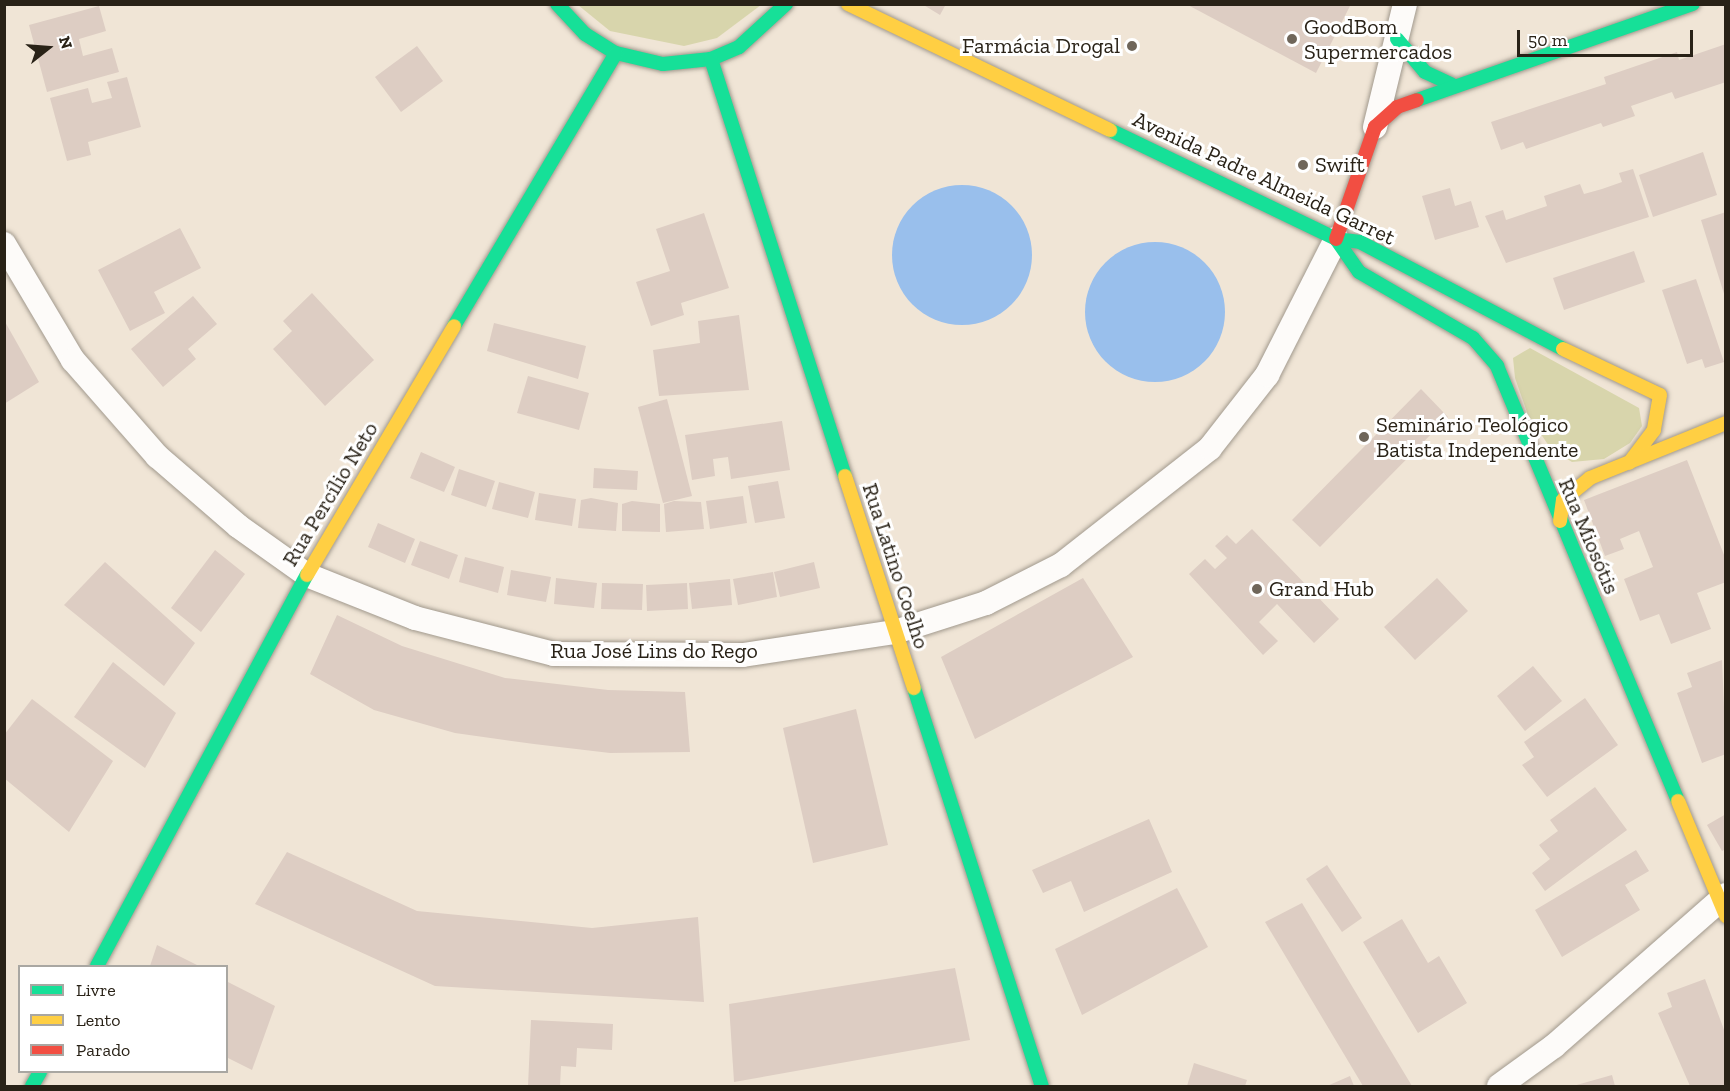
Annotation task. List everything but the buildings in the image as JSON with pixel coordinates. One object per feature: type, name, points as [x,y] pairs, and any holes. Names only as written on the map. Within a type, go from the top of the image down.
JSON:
[{"type":"main road","points":[[557,4],[585,34],[616,53],[663,64],[711,58],[764,30],[786,4]]},
{"type":"main road","name":"Avenida Padre Almeida Garret","points":[[848,4],[1336,239],[1360,242],[1466,302],[1542,336],[1660,395],[1654,430],[1629,463]]},
{"type":"main road","points":[[1375,127],[1396,106],[1451,84],[1693,4]]},
{"type":"main road","points":[[1397,39],[1425,72],[1451,84]]},
{"type":"main road","name":"Rua Percílio Neto","points":[[98,965],[306,575],[616,53]]},
{"type":"main road","name":"Rua Latino Coelho","points":[[711,58],[1042,1086]]},
{"type":"main road","name":"Rua José Lins do Rego","points":[[1336,239],[1375,127]]},
{"type":"main road","name":"Rua Miosótis","points":[[1336,239],[1359,272],[1473,338],[1501,361],[1526,442],[1723,904]]},
{"type":"main road","points":[[1517,344],[1542,336]]},
{"type":"main road","points":[[1560,521],[1563,500],[1590,478],[1725,423]]},
{"type":"main road","points":[[1526,442],[1556,464]]},
{"type":"main road","points":[[1574,472],[1590,478]]},
{"type":"street","name":"Rua José Lins do Rego","points":[[1375,127],[1405,4]]},
{"type":"street","name":"Rua José Lins do Rego","points":[[4,244],[73,360],[157,456],[238,526],[306,575],[415,618],[554,654],[743,655],[895,632],[986,603],[1061,565],[1210,447],[1267,375],[1336,239]]},
{"type":"street","points":[[1498,1086],[1554,1046],[1723,904]]},
{"type":"shaded area","points":[[578,5],[761,5],[717,38],[684,46],[610,31]]},
{"type":"shaded area","points":[[1530,348],[1639,408],[1642,426],[1630,443],[1604,459],[1572,462],[1551,449],[1528,415],[1515,378],[1513,358]]},
{"type":"water","points":[[962,185],[989,191],[1001,197],[1011,206],[1020,216],[1026,228],[1032,255],[1026,282],[1020,294],[1011,304],[1001,313],[989,319],[962,325],[935,319],[923,313],[913,304],[904,294],[898,282],[892,255],[898,228],[904,216],[913,206],[923,197],[935,191]]},
{"type":"water","points":[[1155,242],[1182,248],[1194,254],[1204,263],[1213,273],[1219,285],[1225,312],[1219,339],[1213,351],[1204,361],[1194,370],[1182,376],[1155,382],[1128,376],[1116,370],[1106,361],[1097,351],[1091,339],[1085,312],[1091,285],[1097,273],[1106,263],[1116,254],[1128,248]]},
{"type":"traffic: fast","points":[[557,4],[585,34],[616,53],[663,64],[711,59],[739,47],[786,4]]},
{"type":"traffic: fast","points":[[1417,100],[1693,4]]},
{"type":"traffic: fast","points":[[1397,39],[1425,72],[1451,84]]},
{"type":"traffic: fast","points":[[454,326],[616,53]]},
{"type":"traffic: fast","points":[[711,59],[845,476]]},
{"type":"traffic: fast","points":[[1110,130],[1336,239],[1360,242],[1563,349]]},
{"type":"traffic: fast","points":[[1336,239],[1359,272],[1473,338],[1497,366],[1678,801]]},
{"type":"traffic: fast","points":[[98,965],[307,575]]},
{"type":"traffic: fast","points":[[914,688],[1042,1086]]},
{"type":"traffic: fast","points":[[32,1086],[39,1073]]},
{"type":"traffic: slow","points":[[848,4],[1110,130]]},
{"type":"traffic: slow","points":[[307,575],[454,326]]},
{"type":"traffic: slow","points":[[1563,349],[1660,395],[1654,430],[1629,463]]},
{"type":"traffic: slow","points":[[1560,521],[1563,500],[1590,478],[1726,423]]},
{"type":"traffic: slow","points":[[845,476],[914,688]]},
{"type":"traffic: slow","points":[[1678,801],[1726,916]]},
{"type":"traffic: jam","points":[[1336,239],[1375,127],[1397,107],[1417,100]]},
{"type":"place","name":"GoodBom Supermercados","points":[[1292,39]]},
{"type":"place","name":"Farmácia Drogal","points":[[1132,46]]},
{"type":"place","name":"Swift","points":[[1303,165]]},
{"type":"place","name":"Seminário Teológico Batista Independente","points":[[1364,437]]},
{"type":"place","name":"Grand Hub","points":[[1257,589]]}]
